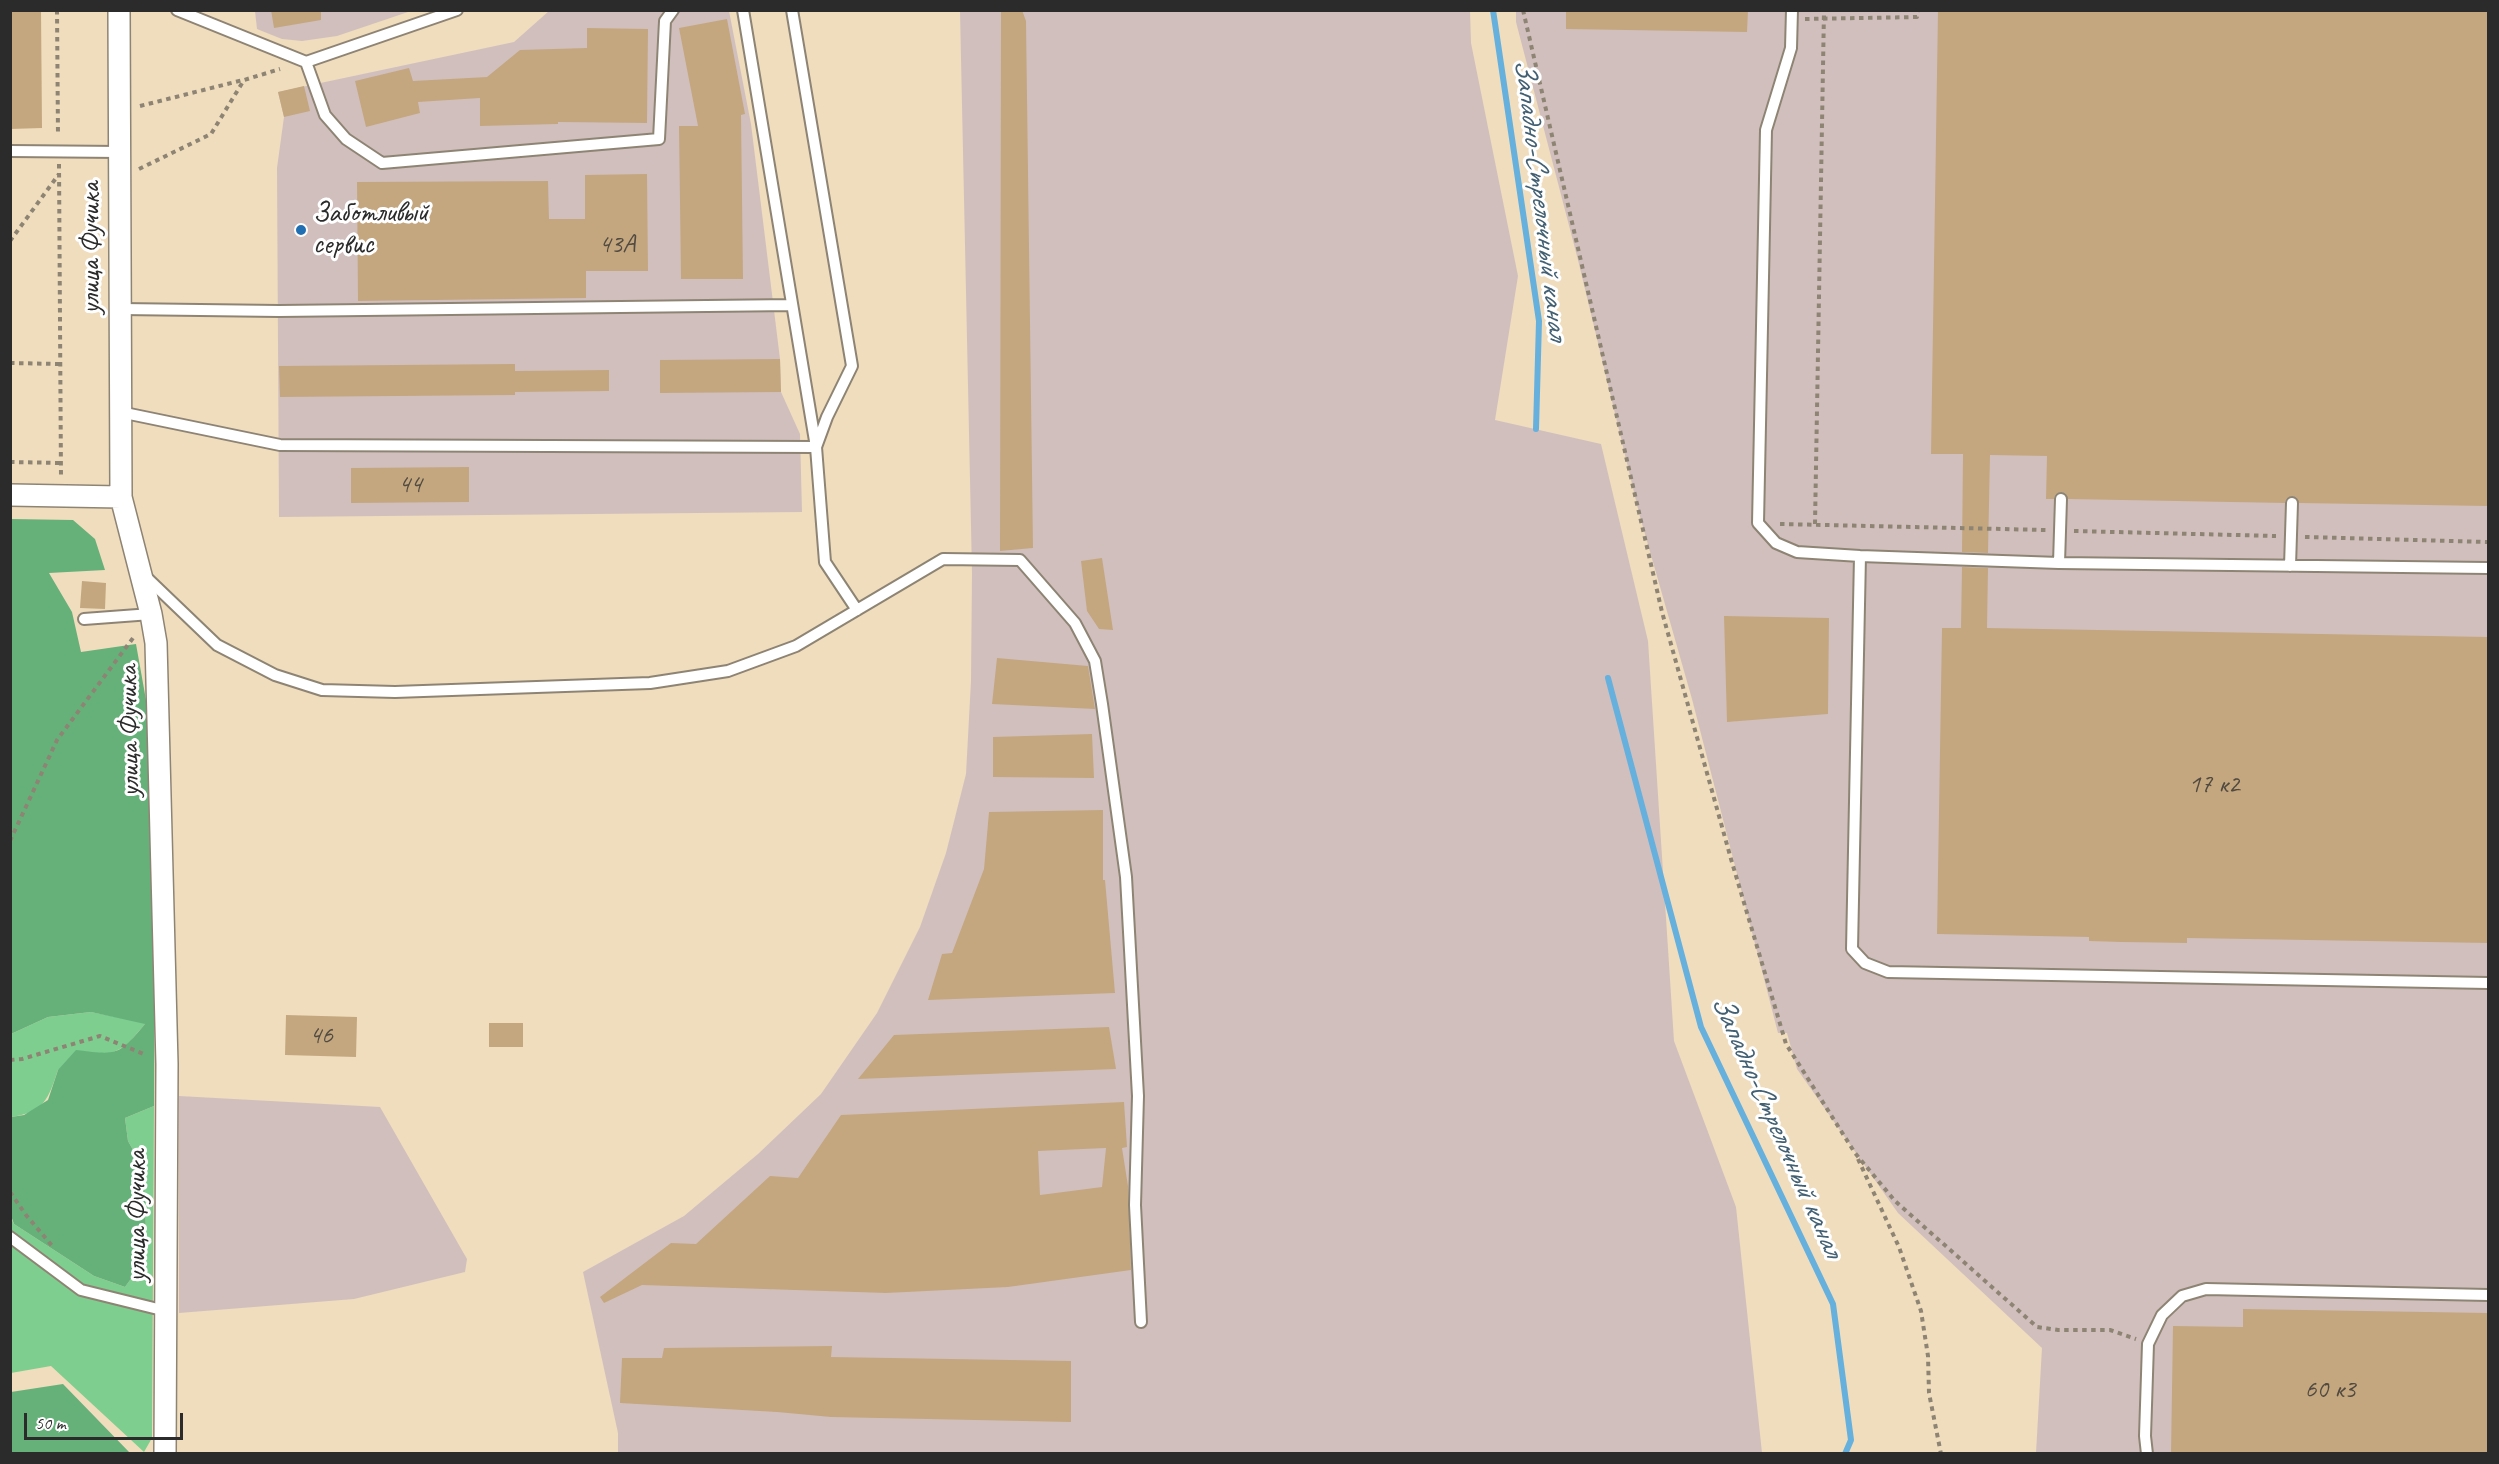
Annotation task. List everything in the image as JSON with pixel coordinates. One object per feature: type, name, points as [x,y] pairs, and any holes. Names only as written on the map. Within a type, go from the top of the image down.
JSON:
[{"type":"street","name":"улица Фучика","points":[[118,10],[121,111],[119,179],[121,497],[151,614],[156,644],[167,1064],[165,1454]]},
{"type":"street","points":[[10,495],[121,497]]},
{"type":"lane","points":[[177,10],[306,62],[457,10]]},
{"type":"lane","points":[[306,62],[324,115],[346,139],[382,163],[659,139],[665,21],[673,10]]},
{"type":"lane","points":[[743,10],[816,447],[825,562],[857,610]]},
{"type":"lane","points":[[792,10],[852,366],[827,417],[816,447]]},
{"type":"lane","points":[[1792,15],[1791,48],[1766,130],[1758,523],[1776,543],[1797,552],[2059,563],[2488,568]]},
{"type":"lane","points":[[10,151],[120,152]]},
{"type":"lane","points":[[121,309],[279,311],[792,305]]},
{"type":"lane","points":[[120,411],[280,445],[816,447]]},
{"type":"lane","points":[[2059,563],[2061,499]]},
{"type":"lane","points":[[2290,566],[2292,503]]},
{"type":"lane","points":[[1860,556],[1852,949],[1865,963],[1888,972],[2488,983]]},
{"type":"lane","points":[[138,570],[217,645],[275,675],[322,690],[395,692],[650,683],[728,671],[796,646],[943,559],[1020,560],[1075,623],[1095,661],[1126,877],[1138,1096],[1135,1205],[1141,1322]]},
{"type":"lane","points":[[84,619],[151,614]]},
{"type":"lane","points":[[10,1237],[81,1290],[166,1311]]},
{"type":"lane","points":[[2146,1454],[2148,1344],[2162,1315],[2182,1296],[2206,1289],[2488,1295]]},
{"type":"path","points":[[57,10],[61,496]]},
{"type":"path","points":[[1523,10],[1662,612],[1731,859],[1786,1044],[1855,1153],[1895,1201],[2037,1327],[2058,1330],[2110,1330],[2148,1344]]},
{"type":"path","points":[[1815,524],[1824,10]]},
{"type":"path","points":[[1792,15],[1824,19],[1917,17],[1918,10]]},
{"type":"path","points":[[121,111],[306,62]]},
{"type":"path","points":[[119,179],[211,134],[244,80]]},
{"type":"path","points":[[10,241],[59,174]]},
{"type":"path","points":[[10,363],[60,364]]},
{"type":"path","points":[[10,462],[61,463]]},
{"type":"path","points":[[1758,523],[2488,542]]},
{"type":"path","points":[[10,841],[57,740],[151,614]]},
{"type":"path","points":[[10,1060],[22,1059],[100,1036],[167,1064]]},
{"type":"path","points":[[1855,1153],[1899,1248],[1921,1311],[1928,1356],[1929,1393],[1941,1454]]},
{"type":"path","points":[[10,1192],[55,1250]]},
{"type":"shaded area","points":[[255,11],[411,11],[337,36],[302,41],[282,39],[257,29]]},
{"type":"shaded area","points":[[549,11],[729,11],[751,124],[780,359],[781,392],[800,434],[802,512],[279,517],[277,168],[284,117],[278,92],[514,42]]},
{"type":"shaded area","points":[[960,11],[1470,11],[1471,43],[1518,276],[1495,420],[1601,444],[1648,641],[1674,1041],[1736,1207],[1762,1453],[618,1453],[618,1433],[583,1272],[684,1216],[758,1154],[821,1094],[877,1013],[920,927],[946,853],[966,774],[971,681],[972,573]]},
{"type":"shaded area","points":[[1516,11],[2488,11],[2488,1453],[2036,1453],[2042,1348],[1898,1213],[1797,1069],[1787,1033],[1778,1033],[1692,699],[1639,513],[1578,260],[1516,22]]},
{"type":"shaded area","points":[[179,1096],[380,1107],[467,1259],[465,1272],[354,1299],[179,1313]]},
{"type":"green space","points":[[11,519],[73,520],[95,539],[105,570],[49,573],[72,612],[81,652],[136,644],[156,756],[154,1106],[125,1118],[128,1141],[144,1169],[146,1234],[141,1265],[125,1287],[94,1276],[14,1224],[11,1216],[11,1117],[24,1115],[48,1100],[58,1070],[76,1050],[101,1053],[116,1051],[129,1042],[145,1024],[91,1012],[48,1017],[11,1034]]},
{"type":"green space","points":[[91,1012],[146,1023],[126,1046],[109,1054],[58,1070],[44,1103],[31,1112],[11,1117],[11,1034],[48,1017]]},
{"type":"green space","points":[[154,1106],[152,1438],[144,1452],[51,1366],[11,1373],[10,1216],[14,1224],[94,1276],[125,1287],[141,1265],[146,1234],[144,1169],[128,1141],[125,1118]]},
{"type":"green space","points":[[63,1384],[130,1453],[11,1453],[11,1392]]},
{"type":"building","points":[[10,10],[41,10],[42,128],[10,129]]},
{"type":"building","points":[[271,10],[321,10],[321,20],[274,28]]},
{"type":"building","points":[[1001,10],[1022,10],[1026,21],[1033,548],[1000,551]]},
{"type":"building","points":[[1566,10],[1748,10],[1747,32],[1566,29]]},
{"type":"building","points":[[1938,10],[2488,10],[2488,506],[2299,503],[2296,497],[2292,496],[2286,499],[2285,503],[2068,499],[2065,493],[2061,492],[2055,495],[2054,499],[2046,499],[2047,456],[1990,455],[1988,553],[1962,552],[1963,454],[1931,454]]},
{"type":"building","points":[[727,19],[745,114],[741,115],[743,279],[681,279],[679,126],[698,126],[679,28]]},
{"type":"building","points":[[587,28],[648,29],[647,123],[558,122],[558,124],[480,126],[480,98],[418,102],[420,113],[366,127],[355,81],[409,68],[413,81],[487,77],[520,50],[587,48]]},
{"type":"building","points":[[304,86],[310,111],[284,117],[278,92]]},
{"type":"building","points":[[647,174],[648,271],[586,271],[586,298],[358,301],[357,182],[548,181],[549,219],[585,219],[585,175]]},
{"type":"building","points":[[780,359],[781,392],[660,393],[660,360]]},
{"type":"building","points":[[515,364],[515,371],[609,370],[609,391],[515,392],[515,395],[280,397],[279,366]]},
{"type":"building","points":[[469,467],[469,502],[351,503],[351,468]]},
{"type":"building","points":[[1102,558],[1113,630],[1099,629],[1087,611],[1081,561]]},
{"type":"building","points":[[1962,567],[1988,568],[1987,628],[2488,637],[2488,943],[2187,938],[2187,943],[2122,942],[2089,941],[2089,937],[1937,934],[1942,628],[1961,628]]},
{"type":"building","points":[[82,581],[106,583],[105,609],[80,608]]},
{"type":"building","points":[[1724,616],[1829,618],[1828,714],[1727,722]]},
{"type":"building","points":[[997,658],[1088,666],[1095,709],[992,704]]},
{"type":"building","points":[[1092,734],[1094,778],[993,777],[993,737]]},
{"type":"building","points":[[1103,810],[1103,880],[1105,880],[1115,993],[928,1000],[942,954],[952,953],[984,869],[989,812]]},
{"type":"building","points":[[286,1015],[357,1017],[356,1057],[285,1055]]},
{"type":"building","points":[[489,1023],[523,1023],[523,1047],[489,1047]]},
{"type":"building","points":[[1109,1027],[1116,1069],[858,1079],[894,1035]]},
{"type":"building","points":[[1124,1102],[1127,1147],[1122,1148],[1128,1186],[1131,1270],[1008,1287],[886,1293],[642,1285],[604,1303],[600,1297],[671,1243],[696,1244],[770,1176],[798,1178],[841,1115]],"holes":[[[1106,1148],[1102,1187],[1040,1195],[1038,1151]]]},
{"type":"building","points":[[2243,1309],[2488,1313],[2488,1454],[2171,1454],[2173,1326],[2243,1327]]},
{"type":"building","points":[[832,1346],[831,1357],[1071,1361],[1071,1422],[831,1417],[620,1403],[622,1358],[662,1358],[664,1348]]},
{"type":"waterway","name":"Западно-Стрелочный канал","points":[[1493,10],[1539,321],[1536,429]]},
{"type":"waterway","name":"Западно-Стрелочный канал","points":[[1608,678],[1701,1027],[1833,1304],[1851,1440],[1845,1454]]},
{"type":"place","name":"Заботливый сервис","points":[[301,230]]}]
